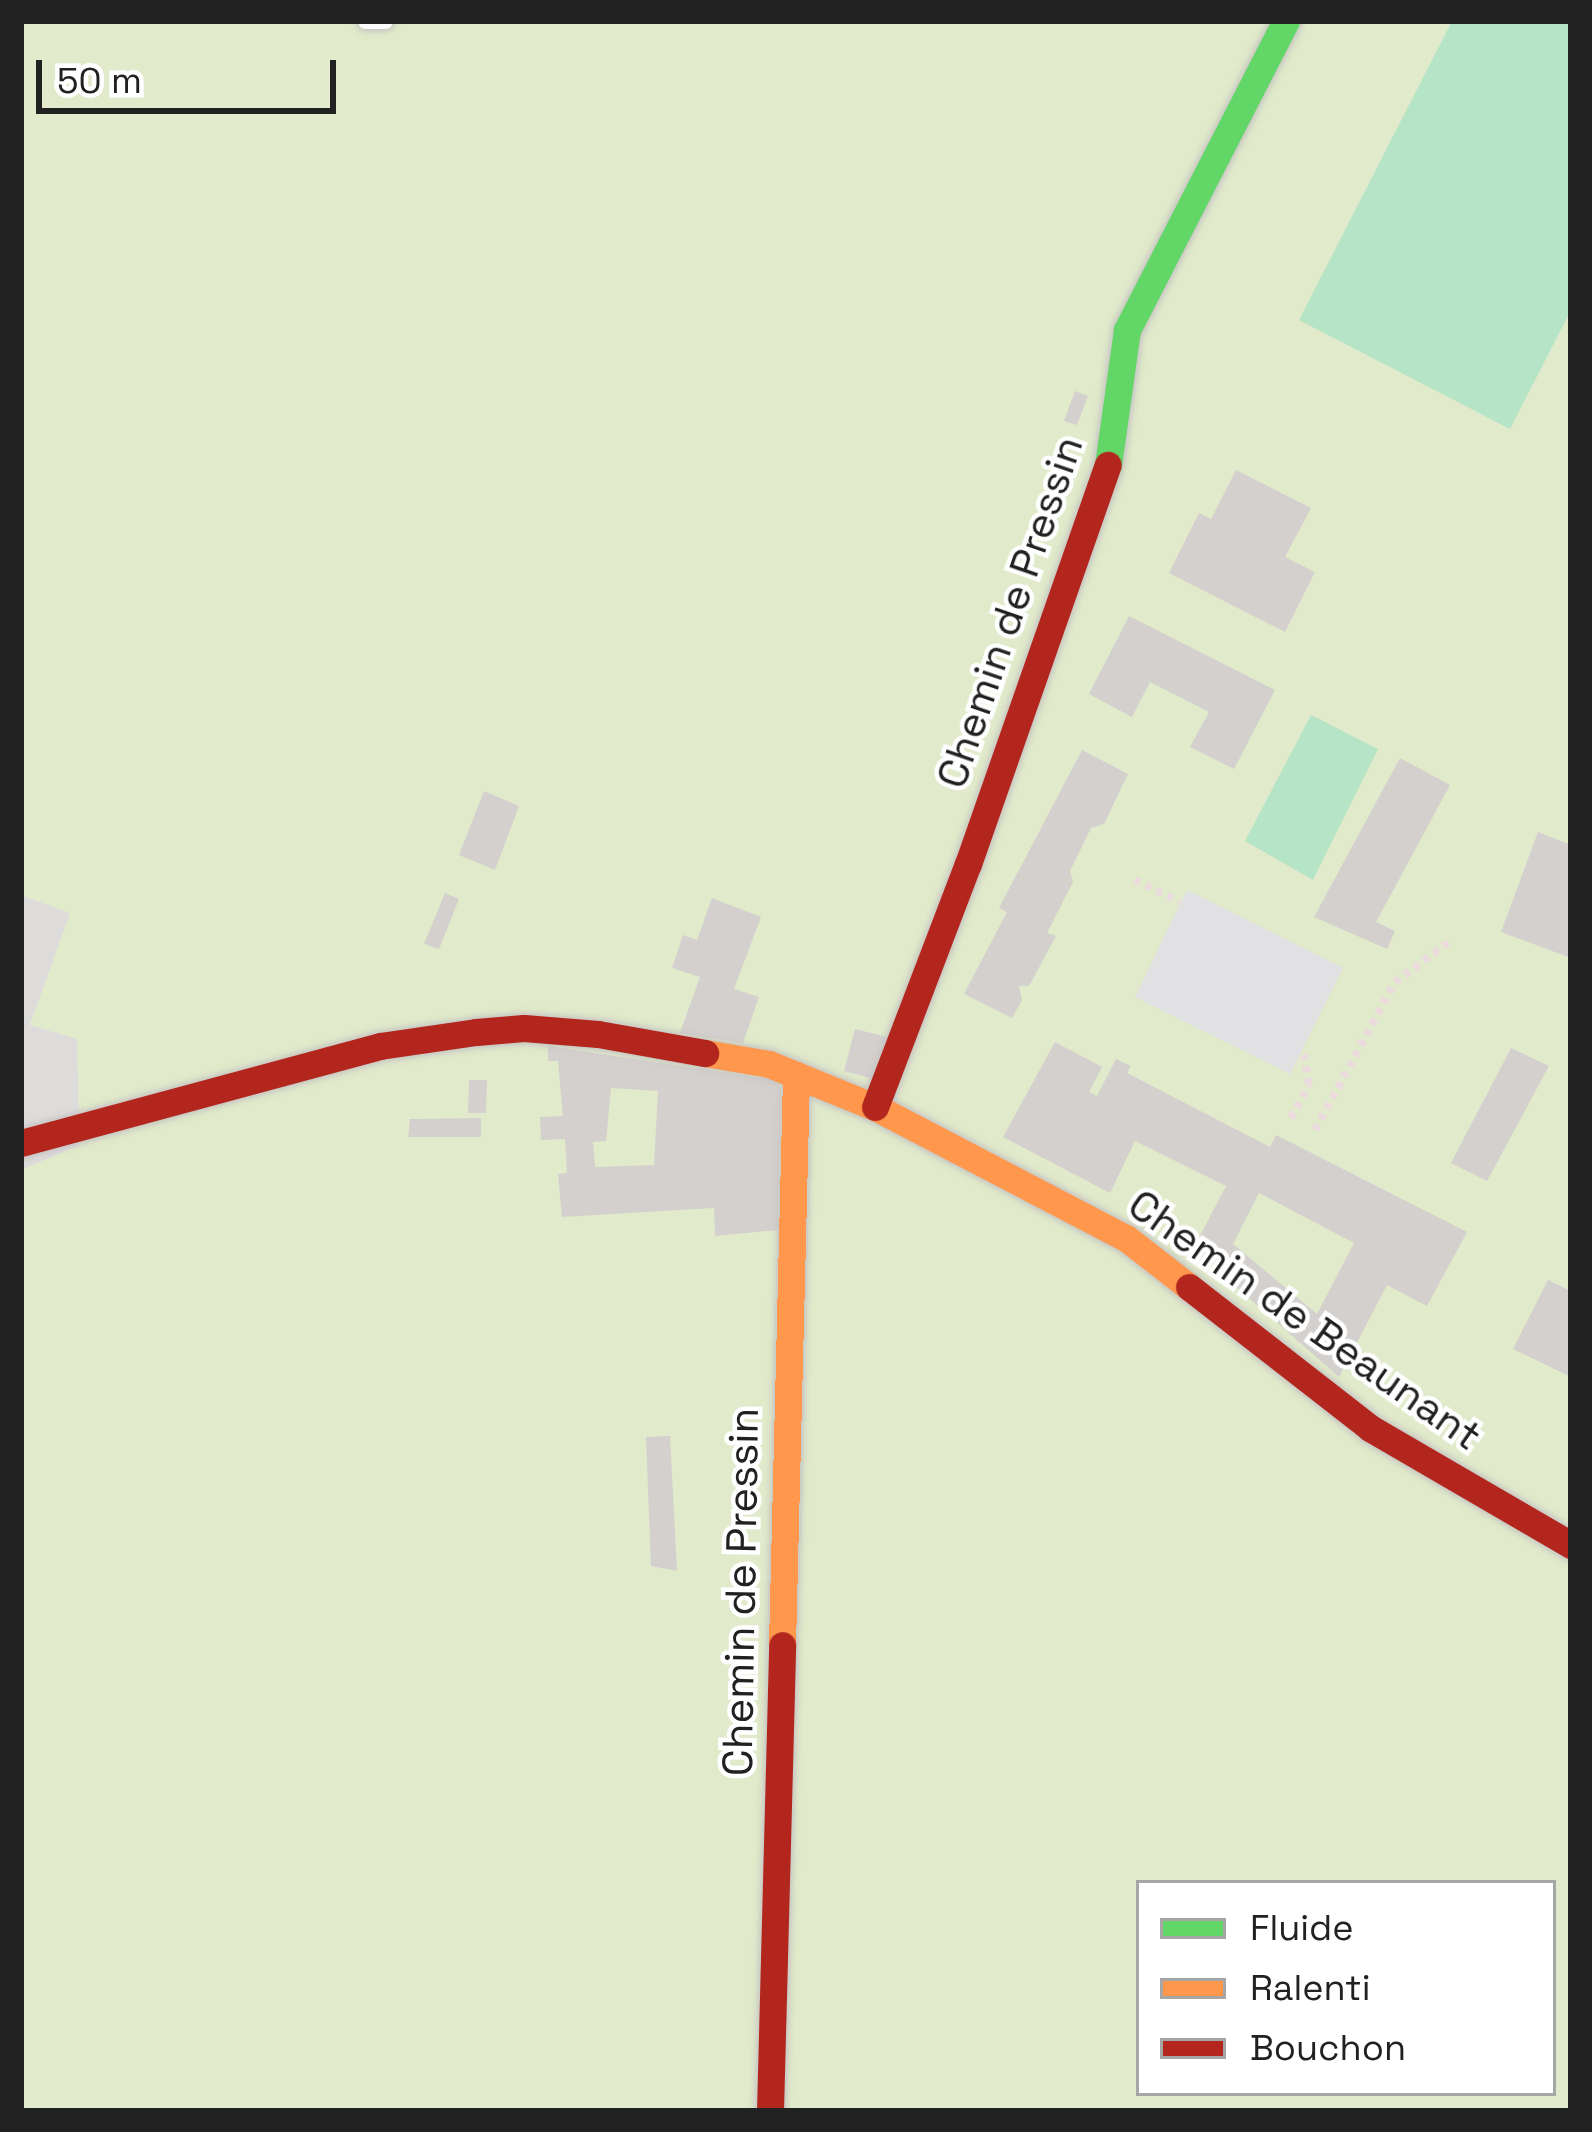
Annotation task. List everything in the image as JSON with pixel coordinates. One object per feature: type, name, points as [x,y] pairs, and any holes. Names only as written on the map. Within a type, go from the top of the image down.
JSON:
[{"type":"street","name":"Chemin de Pressin","points":[[875,1106],[968,864],[1114,446],[1127,330],[1286,21]]},
{"type":"street","name":"Chemin de Beaunant","points":[[21,1144],[380,1046],[476,1032],[524,1028],[598,1034],[770,1064],[875,1106],[1126,1238],[1370,1428],[1571,1545]]},
{"type":"street","name":"Chemin de Pressin","points":[[770,2111],[796,1075]]},
{"type":"lane","points":[[365,21],[386,21]]},
{"type":"path","points":[[1135,880],[1180,902]]},
{"type":"path","points":[[1315,1130],[1396,982],[1449,942]]},
{"type":"path","points":[[1291,1118],[1309,1084],[1303,1050]]},
{"type":"shaded area","points":[[1187,890],[1343,968],[1290,1074],[1135,997]]},
{"type":"shaded area","points":[[21,895],[71,913],[30,1025],[77,1038],[80,1145],[21,1170]]},
{"type":"green space","points":[[21,21],[1571,21],[1571,2111],[21,2111],[21,1170],[80,1145],[77,1039],[30,1025],[70,913],[21,895]]},
{"type":"green space","points":[[1452,21],[1571,21],[1571,310],[1510,429],[1299,320]]},
{"type":"green space","points":[[1311,715],[1378,749],[1313,880],[1245,841]]},
{"type":"building","points":[[1075,391],[1088,396],[1077,425],[1064,421]]},
{"type":"building","points":[[1236,470],[1311,508],[1285,557],[1315,572],[1285,632],[1169,573],[1199,513],[1211,519]]},
{"type":"building","points":[[1129,616],[1275,690],[1234,769],[1190,747],[1209,712],[1150,682],[1132,717],[1089,694]]},
{"type":"building","points":[[1082,750],[1128,774],[1104,824],[1091,828],[1070,871],[1073,882],[1047,933],[1056,936],[1029,986],[1019,986],[1022,1000],[1012,1018],[964,994],[1007,912],[999,908]]},
{"type":"building","points":[[1400,758],[1450,785],[1376,922],[1395,931],[1387,949],[1314,917]]},
{"type":"building","points":[[484,791],[519,806],[495,870],[459,855]]},
{"type":"building","points":[[1538,832],[1571,845],[1571,958],[1501,932]]},
{"type":"building","points":[[445,893],[459,899],[439,949],[424,944]]},
{"type":"building","points":[[712,898],[761,917],[734,989],[759,997],[743,1043],[680,1033],[700,977],[672,968],[683,935],[697,940]]},
{"type":"building","points":[[855,1029],[888,1037],[877,1080],[844,1071]]},
{"type":"building","points":[[1055,1042],[1102,1067],[1089,1092],[1097,1096],[1116,1059],[1131,1066],[1127,1073],[1270,1147],[1276,1135],[1467,1232],[1427,1306],[1387,1285],[1339,1377],[1193,1249],[1226,1186],[1135,1141],[1110,1193],[1003,1137]],"holes":[[[1259,1193],[1354,1243],[1317,1314],[1233,1244]]]},
{"type":"building","points":[[548,1046],[774,1080],[781,1090],[778,1230],[715,1236],[714,1208],[562,1217],[558,1174],[567,1173],[565,1139],[541,1140],[540,1117],[563,1116],[558,1061],[548,1061]],"holes":[[[611,1088],[658,1091],[654,1165],[595,1167],[593,1142],[606,1141]]]},
{"type":"building","points":[[1511,1048],[1549,1066],[1487,1181],[1451,1163]]},
{"type":"building","points":[[469,1080],[487,1080],[486,1113],[468,1113]]},
{"type":"building","points":[[481,1118],[481,1137],[408,1137],[410,1119]]},
{"type":"building","points":[[1548,1280],[1571,1291],[1571,1377],[1513,1349]]},
{"type":"building","points":[[670,1436],[677,1571],[651,1566],[646,1437]]},
{"type":"traffic: fast","points":[[1108,465],[1127,330],[1286,21]]},
{"type":"traffic: slow","points":[[705,1053],[769,1064],[875,1107],[1126,1238],[1189,1287]]},
{"type":"traffic: slow","points":[[782,1645],[796,1075]]},
{"type":"traffic: jam","points":[[875,1107],[968,864],[1108,465]]},
{"type":"traffic: jam","points":[[21,1143],[380,1046],[476,1032],[524,1028],[598,1034],[705,1053]]},
{"type":"traffic: jam","points":[[1189,1287],[1370,1428],[1571,1545]]},
{"type":"traffic: jam","points":[[770,2111],[782,1645]]}]
